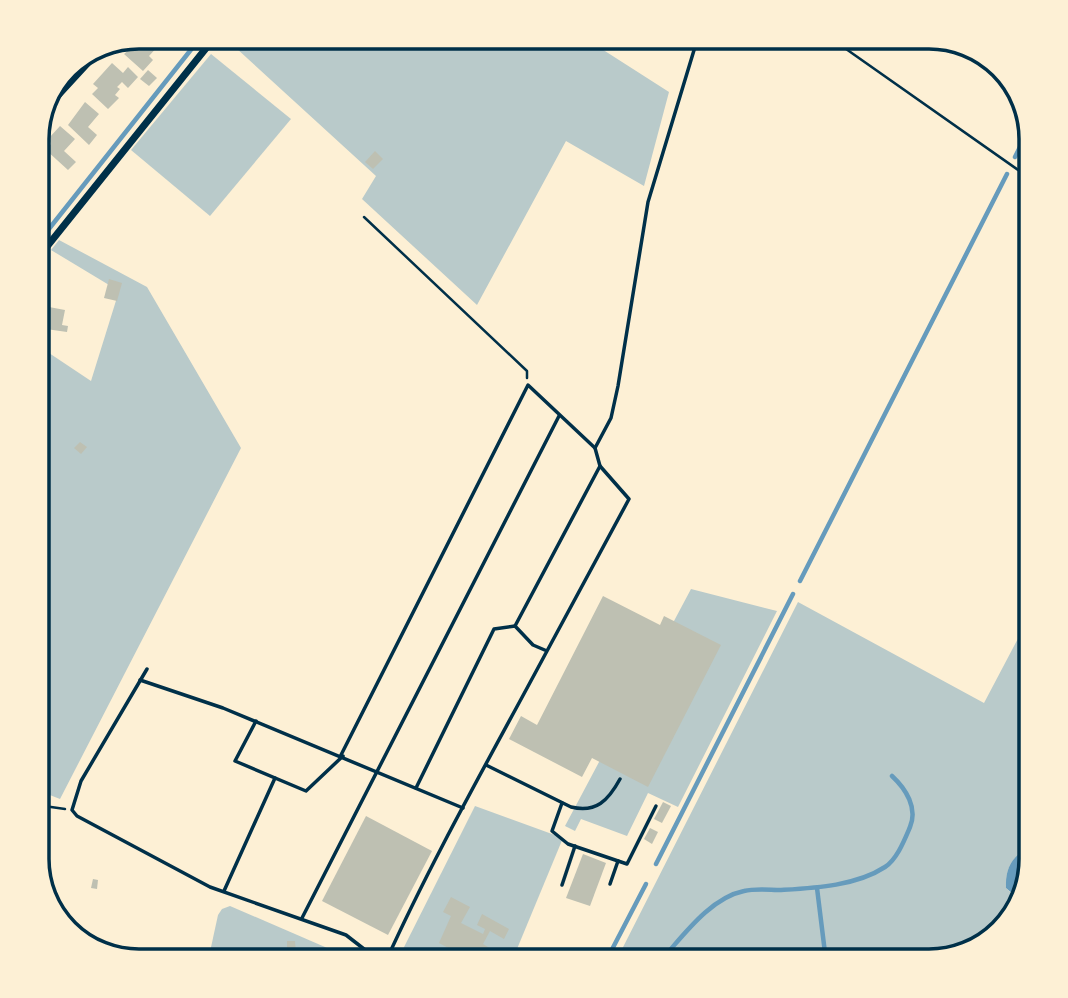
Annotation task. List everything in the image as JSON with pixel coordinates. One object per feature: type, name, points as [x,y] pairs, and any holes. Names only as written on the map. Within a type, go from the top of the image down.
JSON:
[{"type":"street","points":[[49,244],[205,49]]},
{"type":"lane","points":[[595,448],[611,418],[648,202],[694,49]]},
{"type":"lane","points":[[256,721],[235,761],[306,791],[342,756],[528,385],[595,448],[600,466],[629,499],[463,808],[392,949]]},
{"type":"lane","points":[[302,918],[559,416]]},
{"type":"lane","points":[[515,626],[600,466]]},
{"type":"lane","points":[[416,788],[494,629],[515,626]]},
{"type":"lane","points":[[515,626],[533,645],[547,651]]},
{"type":"lane","points":[[147,669],[81,781],[72,810],[77,816],[127,845],[224,892],[346,935],[364,949]]},
{"type":"lane","points":[[140,680],[256,721],[463,808]]},
{"type":"lane","points":[[486,765],[562,803],[585,810],[599,806],[608,799],[620,779]]},
{"type":"lane","points":[[224,892],[275,778]]},
{"type":"lane","points":[[562,803],[552,831],[575,846],[627,864],[656,806]]},
{"type":"lane","points":[[562,885],[575,846]]},
{"type":"lane","points":[[610,884],[618,861]]},
{"type":"path","points":[[846,49],[1019,171]]},
{"type":"path","points":[[364,217],[527,371],[528,385]]},
{"type":"path","points":[[49,807],[72,810]]},
{"type":"shaded area","points":[[237,49],[602,49],[669,92],[644,186],[566,141],[477,305],[362,199],[376,176]]},
{"type":"shaded area","points":[[211,54],[291,119],[210,216],[131,150]]},
{"type":"shaded area","points":[[59,240],[147,287],[241,448],[60,799],[49,795],[49,353],[91,381],[119,291],[51,250]]},
{"type":"shaded area","points":[[691,589],[777,611],[678,807],[648,793],[627,836],[581,819],[575,831],[565,826]]},
{"type":"shaded area","points":[[798,602],[984,703],[1019,637],[1019,853],[1009,868],[1006,880],[1006,888],[1012,894],[993,923],[963,942],[929,949],[622,949]]},
{"type":"shaded area","points":[[475,806],[563,838],[517,949],[403,949]]},
{"type":"shaded area","points":[[230,906],[329,949],[211,949],[218,915],[222,909]]},
{"type":"water","points":[[1019,853],[1017,877],[1012,893],[1006,888],[1007,874]]},
{"type":"building","points":[[155,49],[149,56],[153,60],[143,71],[124,54],[129,50]]},
{"type":"building","points":[[112,63],[123,73],[128,67],[138,77],[128,88],[122,82],[117,87],[120,89],[115,95],[119,98],[108,109],[92,94],[98,88],[93,84]]},
{"type":"building","points":[[148,70],[157,78],[149,86],[140,79]]},
{"type":"building","points":[[85,102],[99,114],[88,127],[97,135],[89,145],[68,125]]},
{"type":"building","points":[[60,126],[75,139],[64,151],[76,162],[68,170],[49,153],[49,138]]},
{"type":"building","points":[[375,151],[383,159],[373,169],[365,162]]},
{"type":"building","points":[[109,279],[122,283],[117,301],[104,298]]},
{"type":"building","points":[[49,307],[65,310],[62,325],[68,326],[67,332],[49,329]]},
{"type":"building","points":[[80,442],[87,447],[81,454],[74,448]]},
{"type":"building","points":[[603,596],[660,625],[664,616],[721,645],[648,787],[592,758],[582,777],[509,739],[521,716],[537,725]]},
{"type":"building","points":[[663,802],[671,806],[662,823],[654,819]]},
{"type":"building","points":[[366,816],[432,851],[388,935],[322,901]]},
{"type":"building","points":[[650,828],[658,832],[652,844],[644,839]]},
{"type":"building","points":[[583,854],[606,863],[590,906],[566,898]]},
{"type":"building","points":[[93,879],[98,880],[97,889],[91,888]]},
{"type":"building","points":[[451,897],[470,907],[461,923],[483,934],[485,929],[477,925],[482,914],[509,929],[504,939],[490,931],[483,944],[491,949],[450,949],[439,943],[451,916],[443,912]]},
{"type":"building","points":[[287,941],[295,941],[296,949],[287,949]]},
{"type":"waterway","points":[[49,229],[191,49]]},
{"type":"waterway","points":[[1015,157],[1019,149]]},
{"type":"waterway","points":[[800,581],[1007,174]]},
{"type":"waterway","points":[[656,864],[793,594]]},
{"type":"waterway","points":[[671,949],[712,907],[733,894],[753,890],[834,885],[861,878],[885,867],[900,849],[913,813],[909,799],[892,776]]},
{"type":"waterway","points":[[612,949],[646,884]]},
{"type":"waterway","points":[[817,888],[825,949]]}]
